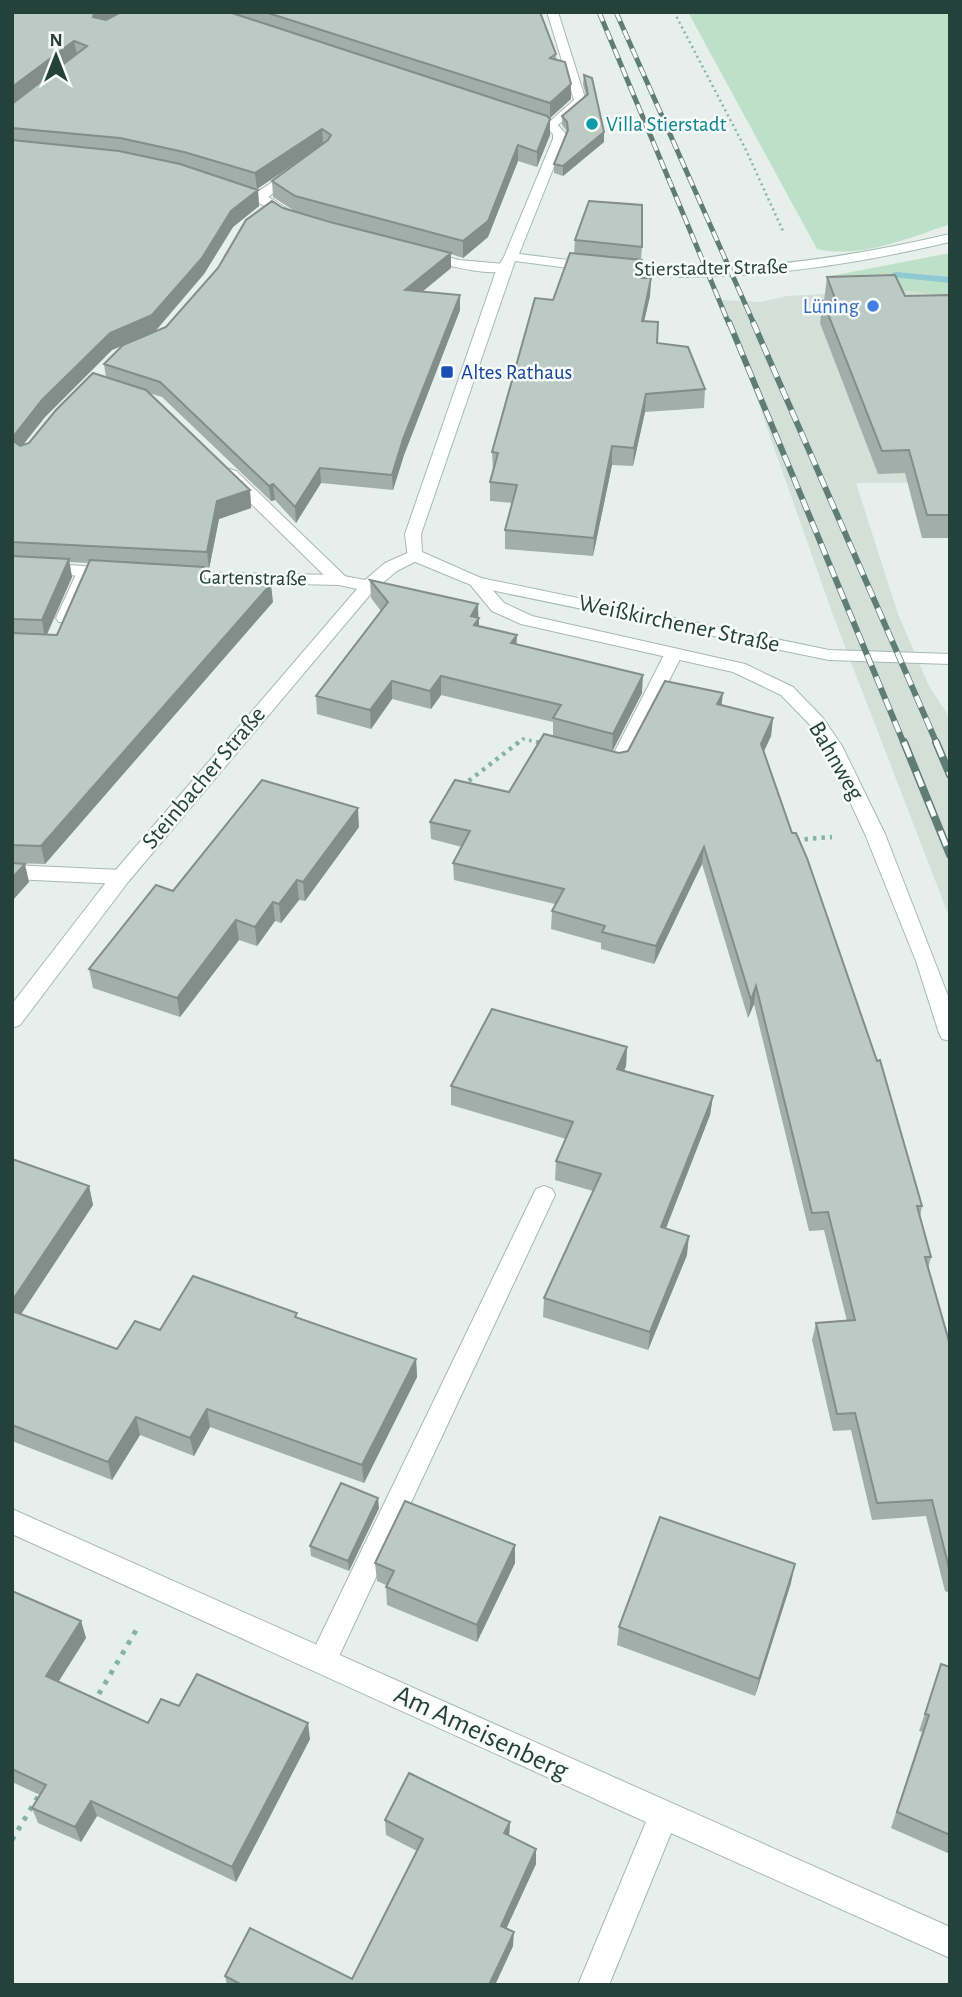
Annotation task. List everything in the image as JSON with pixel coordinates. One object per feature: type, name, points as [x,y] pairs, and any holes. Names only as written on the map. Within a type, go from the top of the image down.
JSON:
[{"type":"street","points":[[552,12],[580,101],[552,126]]},
{"type":"street","points":[[414,555],[413,534],[508,263],[559,139],[559,133],[552,126],[513,114]]},
{"type":"street","points":[[259,197],[302,167]]},
{"type":"street","points":[[222,186],[259,197],[268,210],[303,220]]},
{"type":"street","name":"Stierstadter Straße","points":[[407,250],[458,264],[508,263],[655,272],[759,271],[855,259],[950,238]]},
{"type":"street","points":[[213,458],[339,580]]},
{"type":"street","name":"Weißkirchener Straße","points":[[414,555],[476,582],[829,655],[950,659]]},
{"type":"street","name":"Steinbacher Straße","points":[[12,1020],[121,877],[368,586],[391,567],[414,555]]},
{"type":"street","points":[[12,566],[125,574]]},
{"type":"street","points":[[58,634],[85,572]]},
{"type":"street","name":"Gartenstraße","points":[[166,576],[339,580],[368,586]]},
{"type":"street","name":"Bahnweg","points":[[476,582],[498,607],[527,620],[738,668],[787,691],[817,722],[833,746],[889,863],[950,1033]]},
{"type":"street","points":[[547,744],[619,762],[674,653]]},
{"type":"street","points":[[12,872],[121,877]]},
{"type":"street","points":[[323,1660],[544,1195]]},
{"type":"street","name":"Am Ameisenberg","points":[[12,1521],[323,1660],[663,1817],[950,1943]]},
{"type":"street","points":[[593,1985],[663,1817]]},
{"type":"path","points":[[674,12],[745,148],[800,266]]},
{"type":"path","points":[[472,790],[460,787],[523,739],[547,744]]},
{"type":"path","points":[[791,841],[875,834]]},
{"type":"path","points":[[90,1707],[162,1587]]},
{"type":"path","points":[[12,1840],[48,1780]]},
{"type":"shaded area","points":[[898,290],[944,297],[950,482],[856,483],[898,614],[929,686],[950,718],[950,919],[834,618],[722,300],[761,302],[787,296]]},
{"type":"green space","points":[[688,12],[950,12],[950,224],[884,246],[850,251],[817,249]]},
{"type":"green space","points":[[950,253],[950,297],[898,290],[831,276]]},
{"type":"building","points":[[12,12],[96,12],[93,17],[106,20],[121,12],[229,12],[550,119],[537,152],[518,145],[488,221],[463,241],[295,196],[272,181],[328,140],[331,135],[322,129],[255,173],[184,152],[120,138],[12,128],[12,104],[87,46],[74,41],[12,87]]},
{"type":"building","points":[[265,12],[540,12],[556,54],[550,58],[565,62],[571,84],[550,103]]},
{"type":"building","points":[[584,75],[592,78],[604,132],[563,166],[554,164],[568,130],[567,122],[562,116],[588,94]]},
{"type":"building","points":[[12,140],[119,151],[180,164],[258,190],[231,211],[202,258],[152,315],[110,333],[42,400],[12,438]]},
{"type":"building","points":[[272,201],[283,208],[330,222],[451,253],[405,290],[460,295],[403,439],[392,475],[320,468],[295,507],[273,484],[269,486],[160,382],[104,364],[123,345],[166,327],[218,268],[246,220]]},
{"type":"building","points":[[589,201],[642,205],[642,247],[575,240]]},
{"type":"building","points":[[570,253],[642,260],[642,278],[651,278],[642,321],[658,322],[657,343],[688,347],[705,389],[646,394],[634,448],[612,446],[594,538],[505,530],[517,485],[490,482],[498,453],[492,452],[535,298],[553,300]]},
{"type":"building","points":[[895,275],[905,296],[950,295],[950,515],[927,515],[909,450],[882,451],[823,301],[836,301],[827,277]]},
{"type":"building","points":[[93,373],[146,390],[250,490],[217,501],[207,552],[12,542],[12,440],[20,446],[29,443],[56,410]]},
{"type":"building","points":[[12,556],[69,559],[42,620],[12,619]]},
{"type":"building","points":[[90,560],[204,567],[201,579],[271,584],[41,846],[12,845],[12,633],[57,635]]},
{"type":"building","points":[[370,580],[478,604],[471,616],[479,618],[474,625],[517,635],[511,643],[643,675],[613,734],[553,718],[561,705],[441,676],[430,691],[392,681],[370,710],[316,696],[388,602]]},
{"type":"building","points":[[665,681],[723,693],[717,704],[773,718],[761,744],[792,833],[796,833],[807,858],[877,1061],[880,1060],[922,1206],[917,1206],[931,1257],[925,1257],[950,1345],[950,1572],[932,1500],[877,1503],[855,1413],[837,1414],[816,1323],[855,1320],[828,1212],[812,1213],[756,986],[751,1000],[704,847],[656,946],[602,932],[605,926],[552,911],[564,889],[453,863],[470,831],[430,822],[455,780],[509,792],[544,734],[619,753],[628,751]]},
{"type":"building","points":[[262,780],[358,808],[303,882],[297,880],[279,904],[273,902],[255,927],[236,920],[177,998],[89,969],[156,885],[173,891]]},
{"type":"building","points":[[12,863],[25,864],[12,878]]},
{"type":"building","points":[[492,1009],[627,1047],[617,1069],[713,1096],[661,1227],[689,1236],[650,1332],[544,1298],[601,1174],[556,1161],[573,1122],[451,1086]]},
{"type":"building","points":[[12,1159],[89,1186],[12,1301]]},
{"type":"building","points":[[193,1276],[297,1313],[295,1317],[416,1359],[362,1465],[207,1409],[190,1438],[136,1417],[108,1462],[12,1425],[12,1311],[117,1349],[135,1321],[160,1330]]},
{"type":"building","points":[[341,1483],[378,1498],[348,1561],[310,1546]]},
{"type":"building","points":[[405,1501],[515,1545],[477,1625],[386,1587],[394,1571],[375,1563]]},
{"type":"building","points":[[660,1517],[795,1564],[759,1679],[619,1627]]},
{"type":"building","points":[[12,1591],[81,1621],[46,1676],[148,1723],[161,1699],[179,1706],[197,1674],[308,1723],[232,1867],[91,1801],[75,1827],[32,1808],[46,1785],[12,1769]]},
{"type":"building","points":[[941,1664],[950,1667],[950,1835],[897,1812],[929,1715],[925,1714]]},
{"type":"building","points":[[409,1773],[510,1822],[504,1833],[536,1849],[501,1926],[514,1932],[489,1985],[242,1985],[225,1976],[250,1928],[352,1979],[423,1839],[385,1820]]},
{"type":"waterway","points":[[896,275],[950,280]]},
{"type":"railway","points":[[599,12],[729,324]]},
{"type":"railway","points":[[616,12],[754,324]]},
{"type":"railway","points":[[729,322],[904,744]]},
{"type":"railway","points":[[753,322],[937,744]]},
{"type":"railway","points":[[904,742],[950,855]]},
{"type":"railway","points":[[936,742],[950,775]]},
{"type":"place","name":"Villa Stierstadt","points":[[592,124]]},
{"type":"place","name":"Lüning","points":[[873,306]]},
{"type":"place","name":"Altes Rathaus","points":[[447,372]]}]
